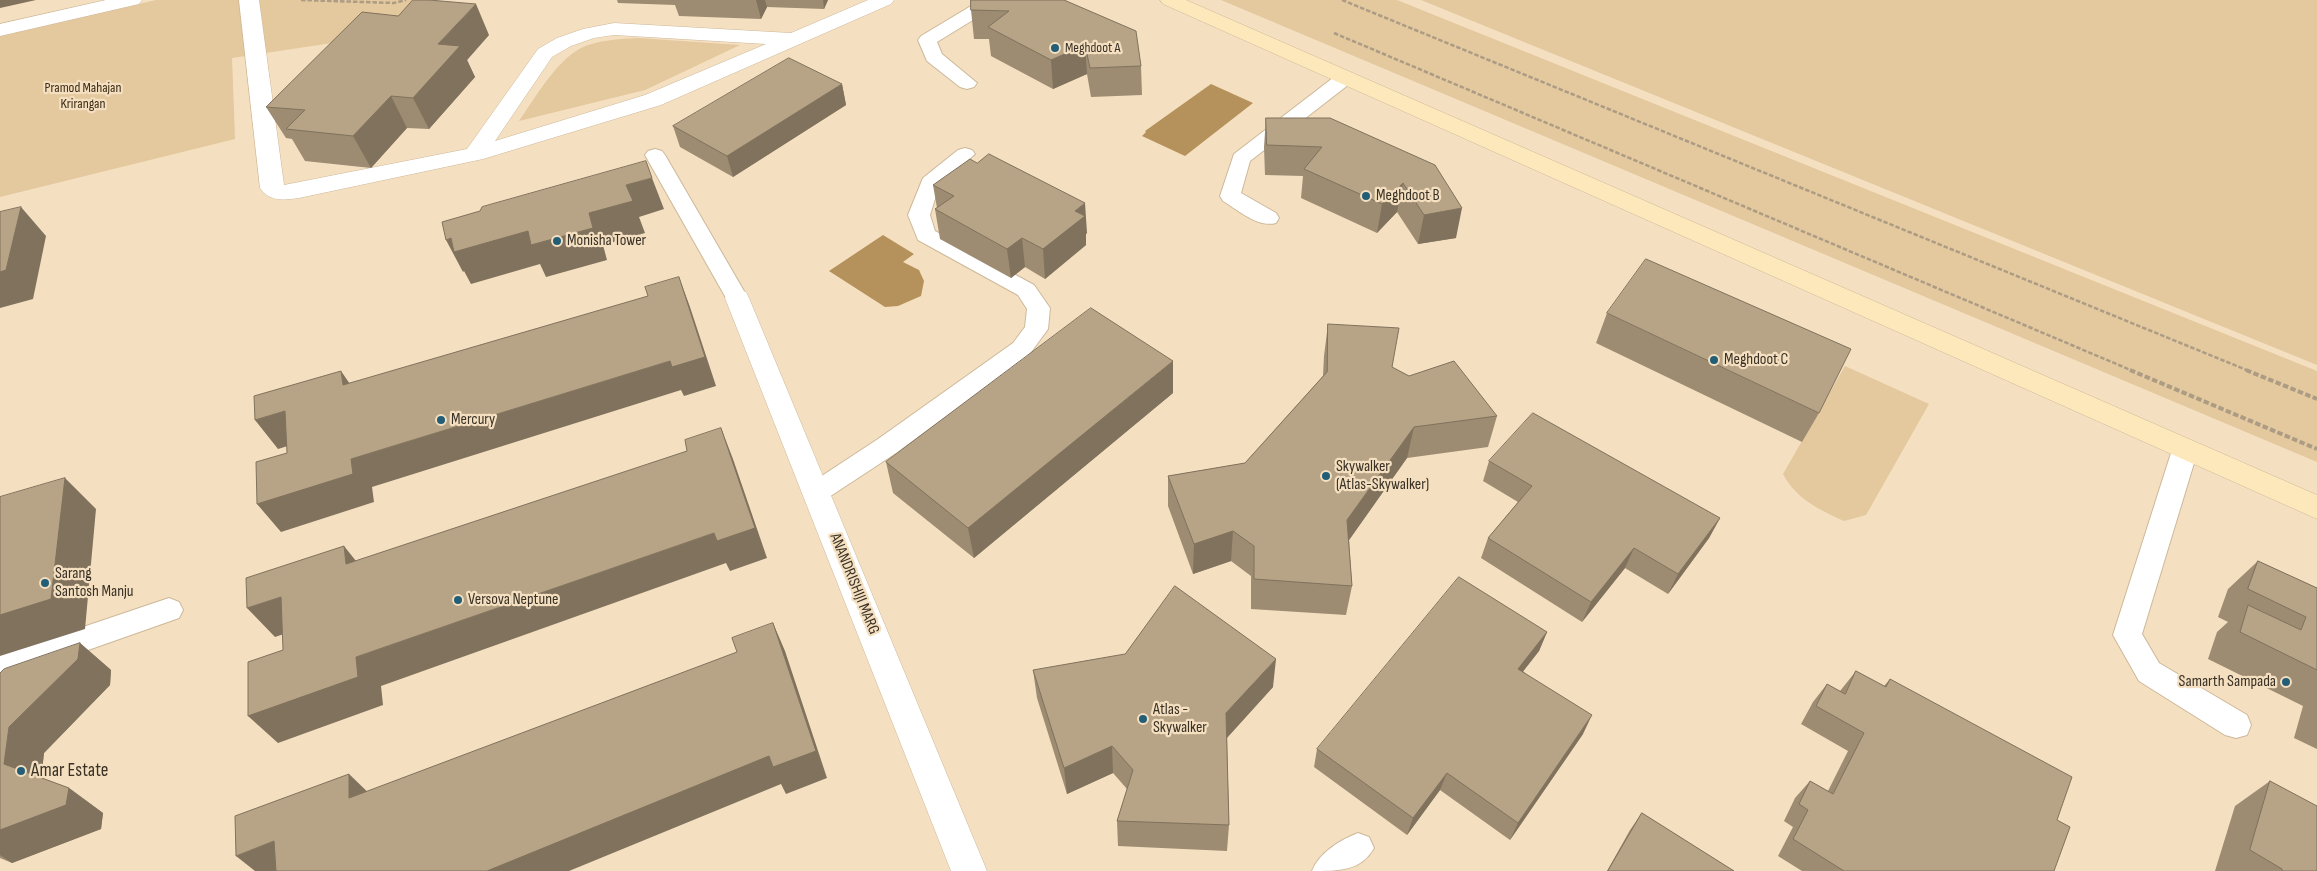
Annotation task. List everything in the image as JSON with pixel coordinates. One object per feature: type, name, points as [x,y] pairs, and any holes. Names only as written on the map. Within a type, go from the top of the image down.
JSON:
[{"type":"street","points":[[0,30],[66,0]]},
{"type":"street","points":[[0,15],[28,16],[132,0]]},
{"type":"street","points":[[249,0],[271,188],[280,193],[298,191],[475,154],[653,100],[798,39],[884,0]]},
{"type":"street","points":[[1170,0],[2317,508]]},
{"type":"street","points":[[475,154],[545,53],[564,42],[590,32],[614,29],[798,39]]},
{"type":"street","name":"ANANDRISHIJI MARG","points":[[737,298],[969,871]]},
{"type":"lane","points":[[967,82],[934,57],[927,40],[993,0]]},
{"type":"lane","points":[[1268,218],[1230,196],[1241,158],[1345,78]]},
{"type":"lane","points":[[817,492],[888,446],[1021,349],[1036,329],[1039,308],[1026,290],[926,235],[918,215],[930,183],[965,154]]},
{"type":"lane","points":[[655,155],[737,298]]},
{"type":"lane","points":[[2185,450],[2127,635],[2149,672],[2236,725]]},
{"type":"lane","points":[[0,668],[169,610]]},
{"type":"lane","points":[[1328,871],[1358,848]]},
{"type":"path","points":[[301,0],[394,3],[406,0]]},
{"type":"path","points":[[1342,0],[2317,398]]},
{"type":"path","points":[[1408,64],[2317,448]]},
{"type":"green space","name":"Pramod Mahajan Krirangan","points":[[156,0],[414,0],[379,36],[232,58],[235,139],[0,197],[0,36]]},
{"type":"green space","points":[[1221,0],[1397,0],[2317,371],[2317,462]]},
{"type":"green space","points":[[1421,0],[2317,0],[2317,365]]},
{"type":"green space","points":[[638,38],[740,45],[645,90],[519,121],[547,81],[572,54],[594,43]]},
{"type":"green space","points":[[1845,366],[1929,404],[1866,515],[1844,521],[1809,503],[1788,483],[1783,474]]},
{"type":"shaded area","points":[[1211,84],[1253,103],[1185,156],[1142,136],[1145,131]]},
{"type":"shaded area","points":[[883,235],[914,254],[903,262],[919,270],[924,281],[921,296],[898,306],[885,307],[829,271]]},
{"type":"building","points":[[413,0],[476,4],[438,44],[460,46],[413,98],[391,96],[353,136],[286,129],[305,110],[266,107],[362,12],[398,16]]},
{"type":"building","points":[[971,0],[1064,0],[1136,31],[1141,66],[1090,68],[1085,45],[1051,60],[988,27],[1009,11],[971,10]]},
{"type":"building","points":[[789,58],[842,84],[727,156],[673,126]]},
{"type":"building","points":[[1266,118],[1330,118],[1435,165],[1462,208],[1424,215],[1403,183],[1382,204],[1304,169],[1322,147],[1267,145]]},
{"type":"building","points":[[989,154],[1085,203],[1075,211],[1085,216],[1043,249],[1022,238],[1007,249],[935,209],[954,196],[933,185],[970,159],[977,163]]},
{"type":"building","points":[[646,161],[652,178],[626,185],[633,201],[589,213],[593,228],[531,245],[528,231],[454,252],[451,238],[446,240],[442,222],[480,211],[482,207]]},
{"type":"building","points":[[21,207],[6,270],[0,272],[0,212]]},
{"type":"building","points":[[1646,259],[1851,349],[1819,413],[1607,313]]},
{"type":"building","points":[[679,277],[705,357],[672,367],[670,361],[351,459],[353,474],[257,504],[256,462],[287,453],[285,411],[255,420],[254,396],[341,371],[343,385],[648,296],[645,287]]},
{"type":"building","points":[[1091,308],[1173,361],[968,528],[886,462]]},
{"type":"building","name":"Skywalker (Atlas-Skywalker)","points":[[1328,324],[1399,328],[1392,367],[1409,376],[1454,361],[1497,416],[1414,427],[1347,520],[1352,586],[1254,579],[1254,546],[1233,531],[1194,544],[1168,476],[1245,463],[1327,372]]},
{"type":"building","points":[[1533,413],[1720,518],[1678,574],[1634,548],[1591,602],[1488,538],[1532,486],[1489,461]]},
{"type":"building","points":[[721,428],[755,528],[717,541],[714,533],[356,657],[358,677],[248,716],[248,662],[283,650],[281,597],[247,608],[246,578],[344,546],[346,564],[687,451],[685,440]]},
{"type":"building","points":[[65,478],[51,599],[0,615],[0,497]]},
{"type":"building","points":[[2258,561],[2317,588],[2317,670],[2240,632],[2248,605],[2301,630],[2306,617],[2248,589]]},
{"type":"building","points":[[1459,577],[1547,632],[1518,669],[1592,715],[1518,823],[1447,773],[1413,818],[1317,749]]},
{"type":"building","name":"Atlas - Skywalker","points":[[1175,586],[1276,659],[1226,713],[1229,825],[1117,821],[1133,770],[1112,746],[1064,768],[1033,670],[1125,654]]},
{"type":"building","points":[[773,623],[816,751],[773,767],[769,756],[487,871],[276,871],[274,841],[236,856],[235,816],[349,774],[349,798],[737,652],[732,638]]},
{"type":"building","points":[[80,643],[78,659],[9,727],[4,764],[69,788],[66,805],[0,830],[0,673],[4,669]]},
{"type":"building","points":[[1856,671],[1886,687],[1890,679],[2072,777],[2057,820],[2070,827],[2054,871],[1844,871],[1793,839],[1808,810],[1799,804],[1810,781],[1833,794],[1864,733],[1816,706],[1827,684],[1845,694]]},
{"type":"building","points":[[2270,781],[2317,806],[2317,871],[2282,871],[2282,869],[2250,850]]},
{"type":"building","points":[[1642,813],[1734,871],[1608,871]]},
{"type":"place","name":"Meghdoot A","points":[[1055,48]]},
{"type":"place","name":"Meghdoot B","points":[[1366,196]]},
{"type":"place","name":"Monisha Tower","points":[[557,241]]},
{"type":"place","name":"Meghdoot C","points":[[1714,360]]},
{"type":"place","name":"Mercury","points":[[441,420]]},
{"type":"place","name":"Skywalker (Atlas-Skywalker)","points":[[1326,476]]},
{"type":"place","name":"Sarang Santosh Manju","points":[[45,583]]},
{"type":"place","name":"Versova Neptune","points":[[458,600]]},
{"type":"place","name":"Samarth Sampada","points":[[2286,682]]},
{"type":"place","name":"Atlas - Skywalker","points":[[1143,719]]},
{"type":"place","name":"Amar Estate","points":[[21,771]]}]
